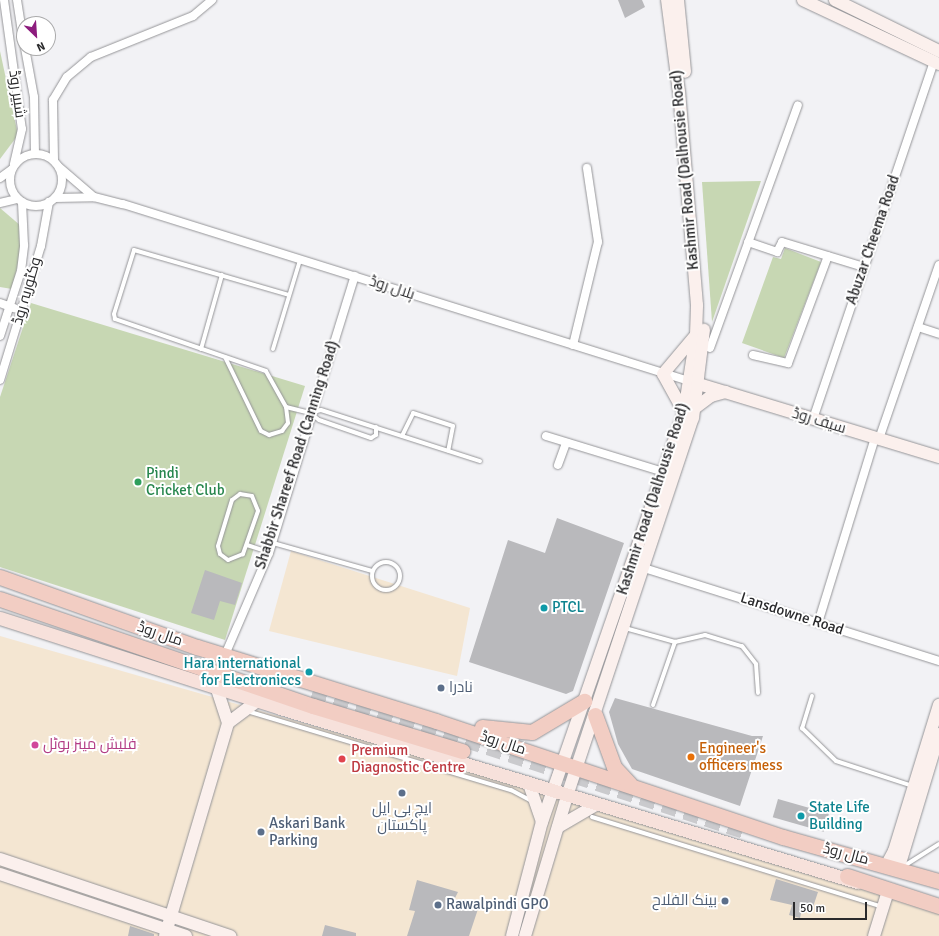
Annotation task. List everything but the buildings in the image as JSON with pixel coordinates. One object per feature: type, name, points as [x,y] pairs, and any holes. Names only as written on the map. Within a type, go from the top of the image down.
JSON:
[{"type":"highway","name":"مال روڈ","points":[[0,577],[225,655],[436,721],[783,837],[939,881]]},
{"type":"highway","name":"مال روڈ","points":[[0,599],[313,706],[462,751]]},
{"type":"highway","points":[[436,721],[502,732],[532,732],[584,701]]},
{"type":"highway","points":[[595,715],[603,744],[614,767],[635,788]]},
{"type":"highway","name":"مال روڈ","points":[[892,867],[848,869],[888,891],[939,906]]},
{"type":"main road","points":[[0,618],[257,701],[567,796],[594,811],[888,891]]},
{"type":"street","name":"شبیر روڈ","points":[[4,0],[22,129],[13,167]]},
{"type":"street","points":[[17,0],[19,16]]},
{"type":"street","points":[[0,203],[20,201],[31,206],[52,200],[62,183],[56,164],[53,100],[67,77],[91,57],[194,16],[212,0]]},
{"type":"street","name":"Kashmir Road (Dalhousie Road)","points":[[667,0],[679,92],[696,335],[694,382]]},
{"type":"street","name":"Kashmir Road (Dalhousie Road)","points":[[512,936],[542,822],[552,792],[570,765],[595,715],[625,628],[690,410],[704,334],[703,287],[678,0]]},
{"type":"street","points":[[803,0],[937,59]]},
{"type":"street","points":[[834,0],[937,59]]},
{"type":"street","name":"شبیر روڈ","points":[[26,56],[34,97],[35,153]]},
{"type":"street","name":"Abuzar Cheema Road","points":[[813,419],[937,59]]},
{"type":"street","points":[[710,348],[798,105]]},
{"type":"street","points":[[0,178],[23,156],[35,153],[56,164]]},
{"type":"street","name":"ہلال روڈ","points":[[56,164],[94,198]]},
{"type":"street","points":[[13,167],[9,180],[20,201]]},
{"type":"street","points":[[573,346],[598,242],[587,168]]},
{"type":"street","name":"ہلال روڈ","points":[[52,200],[94,198],[300,259],[573,346],[694,382]]},
{"type":"street","name":"وکٹوریہ روڈ","points":[[0,380],[22,310],[52,200]]},
{"type":"street","name":"وکٹوریہ روڈ","points":[[0,336],[10,306],[24,245],[20,201]]},
{"type":"street","points":[[748,242],[777,252],[782,242],[864,268]]},
{"type":"street","points":[[753,354],[788,363],[828,256]]},
{"type":"street","points":[[818,623],[877,438],[918,327],[939,264]]},
{"type":"street","name":"Shabbir Shareef Road (Canning Road)","points":[[225,655],[270,553],[310,413],[355,276]]},
{"type":"street","points":[[0,303],[22,310]]},
{"type":"street","points":[[918,327],[939,334]]},
{"type":"street","points":[[696,335],[663,374],[690,410],[711,396],[725,392]]},
{"type":"street","name":"سیف روڈ","points":[[694,382],[939,457]]},
{"type":"street","name":"Kashmir Road (Dalhousie Road)","points":[[525,936],[567,796],[570,765],[584,701],[664,472],[690,410]]},
{"type":"street","points":[[546,436],[664,472]]},
{"type":"street","points":[[558,465],[566,443]]},
{"type":"street","name":"Lansdowne Road","points":[[644,568],[939,661]]},
{"type":"street","points":[[166,933],[172,917],[228,723],[216,687]]},
{"type":"street","points":[[228,723],[257,701]]},
{"type":"street","points":[[892,867],[914,786],[939,705]]},
{"type":"street","points":[[892,867],[939,734]]},
{"type":"street","points":[[529,784],[538,804],[542,822]]},
{"type":"street","points":[[558,827],[594,811]]},
{"type":"street","points":[[0,859],[230,936]]},
{"type":"street","points":[[0,874],[166,933],[186,936]]},
{"type":"street","points":[[874,936],[888,891]]},
{"type":"lane","points":[[225,357],[261,431],[270,435],[282,431],[288,423],[286,407],[270,374],[225,357],[115,319],[131,253],[138,250],[289,295]]},
{"type":"lane","points":[[273,349],[300,259]]},
{"type":"lane","points":[[201,349],[222,275]]},
{"type":"lane","points":[[286,407],[310,413],[319,420],[371,438],[376,435],[376,427]]},
{"type":"lane","points":[[310,413],[322,410],[480,461]]},
{"type":"lane","points":[[402,436],[413,413],[453,426],[448,451]]},
{"type":"lane","points":[[244,494],[252,496],[259,506],[247,545],[243,554],[233,560],[222,556],[218,546],[232,500],[244,494]]},
{"type":"lane","points":[[273,543],[372,571]]},
{"type":"lane","points":[[247,545],[270,553]]},
{"type":"lane","points":[[380,562],[392,563],[400,578],[394,587],[382,589],[373,582],[372,571],[380,562]]},
{"type":"lane","points":[[625,628],[675,642],[706,635],[742,646],[756,664],[758,693]]},
{"type":"lane","points":[[653,705],[675,642]]},
{"type":"lane","points":[[812,696],[802,728],[836,761],[914,786]]},
{"type":"lane","points":[[245,710],[510,790],[538,804]]},
{"type":"lane","points":[[594,811],[882,908]]},
{"type":"lane","points":[[892,867],[939,844]]},
{"type":"shaded area","points":[[291,551],[470,608],[457,676],[269,631]]},
{"type":"shaded area","points":[[0,636],[939,906],[939,936],[0,936]]},
{"type":"green space","points":[[0,51],[18,135],[0,159]]},
{"type":"green space","points":[[761,181],[712,322],[702,182]]},
{"type":"green space","points":[[0,208],[21,226],[23,243],[12,289],[0,287]]},
{"type":"green space","points":[[785,248],[821,262],[784,358],[742,343],[773,257],[781,259]]},
{"type":"green space","name":"Pindi Cricket Club","points":[[31,303],[305,386],[225,640],[0,567],[0,397]]},
{"type":"tunnel","points":[[313,690],[745,831]]},
{"type":"place","name":"Pindi Cricket Club","points":[[138,482]]},
{"type":"place","name":"PTCL","points":[[544,608]]},
{"type":"place","name":"Hara international for Electroniccs","points":[[309,672]]},
{"type":"place","name":"نادرا","points":[[441,688]]},
{"type":"place","name":"فلیش مینز ہوٹل","points":[[35,745]]},
{"type":"place","name":"Engineer's officers mess","points":[[691,757]]},
{"type":"place","name":"Premium Diagnostic Centre","points":[[342,759]]},
{"type":"place","name":"ایچ بی ایل پاکستان","points":[[402,793]]},
{"type":"place","name":"State Life Building","points":[[801,816]]},
{"type":"place","name":"Askari Bank Parking","points":[[261,832]]},
{"type":"place","name":"بینک الفلاح","points":[[725,901]]},
{"type":"place","name":"Rawalpindi GPO","points":[[438,905]]}]
